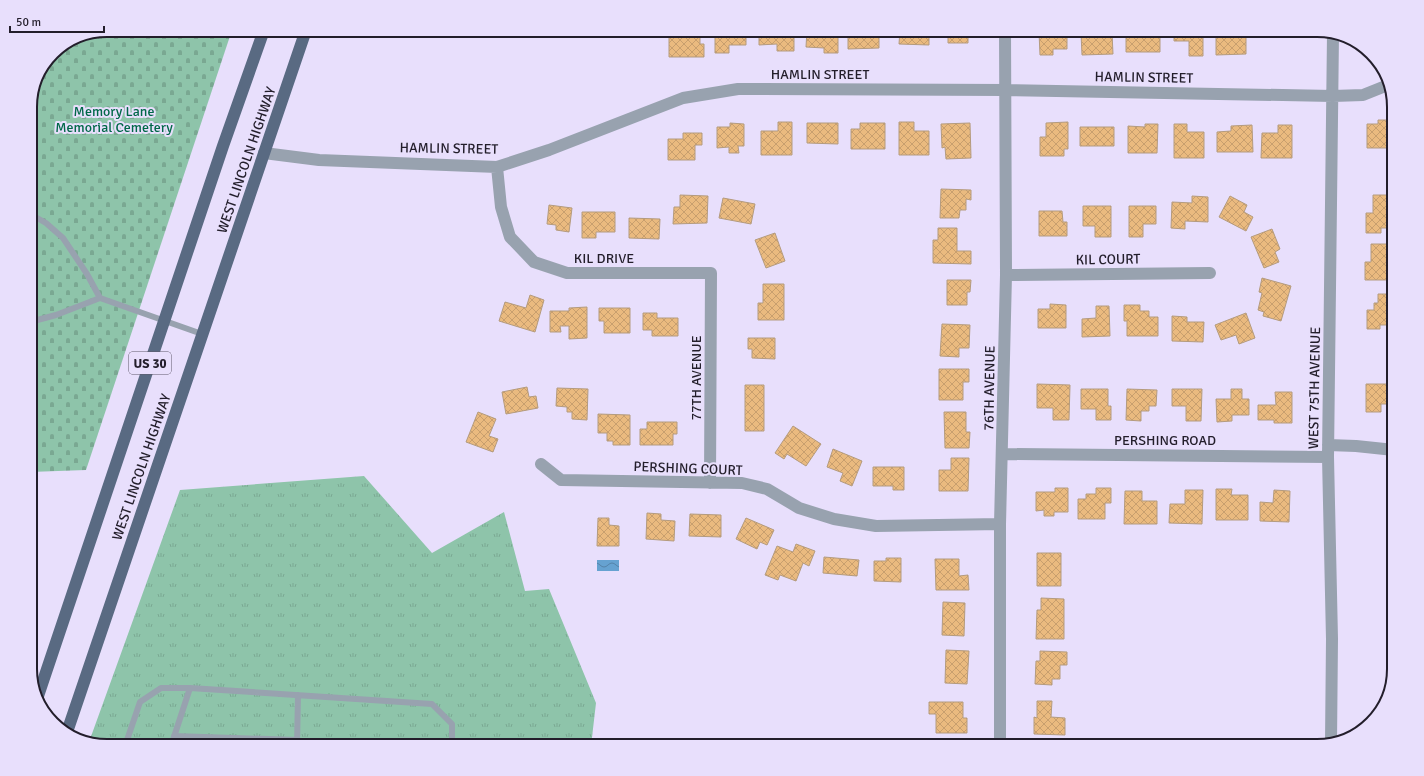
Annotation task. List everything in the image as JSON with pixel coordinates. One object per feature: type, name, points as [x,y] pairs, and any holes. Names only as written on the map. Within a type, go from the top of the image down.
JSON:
[{"type":"main road","name":"WEST LINCOLN HIGHWAY","points":[[40,689],[262,37]]},
{"type":"main road","name":"WEST LINCOLN HIGHWAY","points":[[69,727],[304,37]]},
{"type":"street","name":"76TH AVENUE","points":[[1000,739],[1000,524],[1006,275],[1005,37]]},
{"type":"street","name":"WEST 75TH AVENUE","points":[[1331,738],[1332,639],[1328,451],[1333,39]]},
{"type":"street","name":"HAMLIN STREET","points":[[264,153],[319,160],[497,167],[549,150],[683,98],[738,89],[1006,90],[1333,96],[1363,95],[1384,87]]},
{"type":"street","name":"KIL DRIVE","points":[[497,167],[501,207],[510,238],[534,262],[567,274],[711,273]]},
{"type":"street","name":"77TH AVENUE","points":[[710,483],[711,273]]},
{"type":"street","name":"KIL COURT","points":[[1006,275],[1210,273]]},
{"type":"street","name":"PERSHING ROAD","points":[[1002,454],[1328,451],[1356,446],[1387,449]]},
{"type":"street","name":"PERSHING COURT","points":[[541,464],[561,480],[742,483],[767,489],[798,508],[834,519],[876,526],[1000,524]]},
{"type":"lane","points":[[37,218],[46,223],[63,238],[87,274],[100,298]]},
{"type":"lane","points":[[37,320],[56,315],[100,298],[202,334]]},
{"type":"lane","points":[[127,739],[140,702],[161,688],[190,688],[432,704],[452,724],[452,739]]},
{"type":"lane","points":[[173,739],[190,688]]},
{"type":"lane","points":[[297,739],[298,695]]},
{"type":"lane","points":[[174,736],[227,739]]},
{"type":"green space","name":"Memory Lane Memorial Cemetery","points":[[103,37],[230,37],[86,470],[37,472],[37,103],[39,89],[49,68],[61,54],[72,46],[89,39]]},
{"type":"green space","points":[[364,476],[432,553],[504,512],[525,591],[549,589],[596,703],[592,739],[107,739],[91,737],[180,490]]},
{"type":"water","points":[[597,560],[619,560],[619,571],[597,571]]},
{"type":"building","points":[[669,37],[700,37],[700,44],[704,44],[704,57],[669,57]]},
{"type":"building","points":[[715,37],[746,37],[746,45],[729,45],[729,53],[715,53]]},
{"type":"building","points":[[759,37],[794,37],[794,51],[777,51],[777,44],[759,45]]},
{"type":"building","points":[[807,37],[838,37],[838,53],[824,53],[824,48],[806,47]]},
{"type":"building","points":[[848,37],[879,37],[879,48],[848,49]]},
{"type":"building","points":[[900,37],[929,37],[929,45],[899,44]]},
{"type":"building","points":[[948,37],[968,37],[968,43],[948,43]]},
{"type":"building","points":[[1039,37],[1067,37],[1067,49],[1053,49],[1053,55],[1040,55]]},
{"type":"building","points":[[1081,37],[1112,37],[1113,54],[1082,55]]},
{"type":"building","points":[[1126,37],[1160,37],[1160,52],[1126,52]]},
{"type":"building","points":[[1174,37],[1203,37],[1203,56],[1189,56],[1189,41],[1174,41]]},
{"type":"building","points":[[1216,37],[1246,37],[1246,54],[1216,55]]},
{"type":"building","points":[[1378,120],[1387,120],[1387,148],[1367,148],[1367,124],[1378,124]]},
{"type":"building","points":[[778,122],[792,122],[792,155],[761,155],[761,131],[778,131]]},
{"type":"building","points":[[899,122],[914,122],[914,131],[929,131],[929,155],[899,155]]},
{"type":"building","points":[[1068,122],[1068,149],[1064,149],[1064,156],[1040,156],[1040,137],[1046,137],[1046,123]]},
{"type":"building","points":[[730,123],[744,124],[744,146],[738,146],[739,153],[729,153],[729,147],[717,148],[717,127],[730,127]]},
{"type":"building","points":[[807,123],[838,123],[838,144],[807,143]]},
{"type":"building","points":[[860,123],[885,123],[885,149],[851,149],[851,129],[860,129]]},
{"type":"building","points":[[970,123],[971,158],[946,159],[945,147],[942,148],[941,124]]},
{"type":"building","points":[[1145,124],[1158,124],[1157,153],[1128,153],[1128,126],[1145,127]]},
{"type":"building","points":[[1174,124],[1187,124],[1187,132],[1204,132],[1204,158],[1174,158]]},
{"type":"building","points":[[1252,125],[1253,152],[1217,152],[1217,132],[1231,131],[1231,126]]},
{"type":"building","points":[[1278,125],[1292,125],[1292,158],[1261,158],[1262,133],[1278,133]]},
{"type":"building","points":[[1080,127],[1114,127],[1114,146],[1080,146]]},
{"type":"building","points":[[683,133],[702,133],[702,145],[695,145],[695,160],[668,160],[668,139],[683,139]]},
{"type":"building","points":[[941,189],[971,190],[971,200],[966,199],[966,210],[960,210],[959,218],[940,218]]},
{"type":"building","points":[[680,195],[708,196],[707,223],[673,224],[674,207],[680,207]]},
{"type":"building","points":[[1373,195],[1387,195],[1387,228],[1381,228],[1381,233],[1366,233],[1366,213],[1373,213]]},
{"type":"building","points":[[1192,196],[1208,197],[1208,222],[1185,221],[1185,229],[1171,228],[1172,202],[1192,203]]},
{"type":"building","points":[[1230,196],[1247,205],[1244,212],[1253,217],[1246,231],[1219,217]]},
{"type":"building","points":[[723,198],[755,204],[751,224],[719,218]]},
{"type":"building","points":[[549,205],[572,208],[569,232],[556,230],[556,225],[547,224]]},
{"type":"building","points":[[1083,206],[1111,206],[1111,237],[1095,237],[1095,226],[1083,226]]},
{"type":"building","points":[[1129,206],[1156,206],[1156,224],[1143,224],[1143,237],[1129,237]]},
{"type":"building","points":[[1039,211],[1062,211],[1063,222],[1067,222],[1067,236],[1039,236]]},
{"type":"building","points":[[582,212],[615,212],[615,232],[596,232],[596,238],[582,238]]},
{"type":"building","points":[[629,218],[660,219],[659,239],[629,238]]},
{"type":"building","points":[[938,228],[957,228],[957,251],[971,251],[971,264],[933,263],[933,240],[938,240]]},
{"type":"building","points":[[1272,229],[1280,249],[1275,252],[1279,262],[1264,268],[1251,237]]},
{"type":"building","points":[[775,233],[785,261],[766,268],[755,240]]},
{"type":"building","points":[[1371,244],[1387,244],[1387,280],[1365,280],[1365,262],[1371,262]]},
{"type":"building","points":[[1262,278],[1291,286],[1281,321],[1263,316],[1264,312],[1258,310],[1262,293],[1259,292]]},
{"type":"building","points":[[947,280],[971,280],[970,292],[967,292],[967,305],[947,305]]},
{"type":"building","points":[[763,284],[784,284],[784,320],[758,320],[758,303],[763,303]]},
{"type":"building","points":[[1378,294],[1387,294],[1387,325],[1380,325],[1380,329],[1367,329],[1367,310],[1374,310],[1374,303],[1378,303]]},
{"type":"building","points":[[530,295],[544,300],[535,332],[499,321],[505,302],[526,308]]},
{"type":"building","points":[[1050,304],[1066,305],[1066,328],[1038,328],[1038,309],[1050,309]]},
{"type":"building","points":[[1124,305],[1140,305],[1140,311],[1149,311],[1149,317],[1158,317],[1158,336],[1127,336],[1127,321],[1124,321]]},
{"type":"building","points":[[1096,306],[1109,306],[1110,336],[1082,337],[1082,319],[1096,318]]},
{"type":"building","points":[[587,307],[587,338],[569,339],[569,326],[560,326],[561,332],[550,332],[550,311],[569,311],[569,308]]},
{"type":"building","points":[[599,308],[630,308],[630,333],[604,333],[604,321],[599,321]]},
{"type":"building","points":[[643,313],[657,313],[657,318],[678,318],[678,336],[652,336],[652,330],[643,330]]},
{"type":"building","points":[[1246,313],[1255,338],[1239,344],[1236,335],[1221,340],[1215,325]]},
{"type":"building","points":[[1172,316],[1187,317],[1187,322],[1204,322],[1203,342],[1172,341]]},
{"type":"building","points":[[942,324],[970,325],[969,348],[959,348],[959,357],[940,356]]},
{"type":"building","points":[[748,338],[775,338],[775,359],[752,358],[752,349],[748,349]]},
{"type":"building","points":[[939,369],[969,369],[969,382],[963,382],[963,400],[939,400]]},
{"type":"building","points":[[1037,384],[1070,385],[1069,420],[1053,420],[1053,408],[1037,408]]},
{"type":"building","points":[[1366,384],[1387,384],[1387,404],[1381,404],[1381,412],[1366,412]]},
{"type":"building","points":[[745,385],[764,385],[764,431],[745,431]]},
{"type":"building","points":[[527,387],[529,397],[536,396],[538,408],[506,414],[502,392]]},
{"type":"building","points":[[557,388],[588,389],[587,420],[572,419],[572,412],[567,412],[567,407],[556,406]]},
{"type":"building","points":[[1081,389],[1108,389],[1108,406],[1111,406],[1111,420],[1096,420],[1096,409],[1081,409]]},
{"type":"building","points":[[1127,389],[1157,390],[1156,406],[1149,406],[1149,411],[1141,411],[1141,421],[1126,420]]},
{"type":"building","points":[[1172,389],[1202,389],[1201,421],[1186,421],[1186,406],[1172,406]]},
{"type":"building","points":[[1231,389],[1242,389],[1242,399],[1249,399],[1249,415],[1232,415],[1232,421],[1217,422],[1216,399],[1231,399]]},
{"type":"building","points":[[1275,392],[1292,392],[1292,423],[1274,423],[1274,420],[1258,420],[1258,405],[1276,405]]},
{"type":"building","points":[[478,412],[496,419],[489,436],[498,439],[493,452],[466,442]]},
{"type":"building","points":[[944,412],[966,412],[966,432],[970,432],[969,448],[945,448]]},
{"type":"building","points":[[598,414],[630,415],[630,445],[613,445],[613,441],[607,441],[607,433],[598,433]]},
{"type":"building","points":[[647,422],[677,422],[677,434],[673,434],[673,445],[640,445],[640,429],[647,429]]},
{"type":"building","points":[[793,426],[821,444],[806,466],[787,454],[784,459],[775,453]]},
{"type":"building","points":[[833,449],[862,461],[852,486],[840,481],[843,473],[827,467]]},
{"type":"building","points":[[951,458],[969,458],[968,491],[939,491],[939,470],[951,470]]},
{"type":"building","points":[[873,467],[904,467],[904,490],[893,490],[893,486],[873,486]]},
{"type":"building","points":[[1055,488],[1068,488],[1068,512],[1054,512],[1054,516],[1044,516],[1044,510],[1036,511],[1036,492],[1055,492]]},
{"type":"building","points":[[1096,488],[1111,488],[1111,503],[1105,503],[1105,519],[1078,519],[1078,499],[1086,499],[1086,494],[1096,494]]},
{"type":"building","points":[[1216,489],[1232,489],[1231,495],[1248,495],[1248,520],[1216,520]]},
{"type":"building","points":[[1185,490],[1203,490],[1202,524],[1169,523],[1170,504],[1185,504]]},
{"type":"building","points":[[1274,490],[1290,491],[1289,522],[1260,521],[1260,502],[1273,503]]},
{"type":"building","points":[[1125,491],[1142,491],[1142,501],[1157,501],[1157,524],[1124,524]]},
{"type":"building","points":[[647,513],[661,514],[661,520],[675,521],[674,541],[646,539]]},
{"type":"building","points":[[690,514],[721,515],[721,537],[689,536]]},
{"type":"building","points":[[598,518],[609,518],[609,525],[619,526],[619,546],[597,546]]},
{"type":"building","points":[[746,518],[774,530],[767,545],[760,542],[757,549],[736,539]]},
{"type":"building","points":[[796,544],[815,551],[809,566],[803,563],[796,581],[780,575],[778,580],[765,575],[777,546],[793,552]]},
{"type":"building","points":[[1037,553],[1061,553],[1061,586],[1037,586]]},
{"type":"building","points":[[824,557],[859,560],[857,576],[823,573]]},
{"type":"building","points":[[886,558],[901,558],[901,582],[874,581],[874,561],[886,561]]},
{"type":"building","points":[[935,559],[959,559],[959,576],[968,575],[969,590],[936,590]]},
{"type":"building","points":[[1041,598],[1064,599],[1064,639],[1036,639],[1037,610],[1041,610]]},
{"type":"building","points":[[943,602],[965,603],[964,636],[942,635]]},
{"type":"building","points":[[946,650],[969,651],[967,684],[945,683]]},
{"type":"building","points":[[1040,651],[1067,652],[1067,665],[1060,665],[1060,679],[1052,679],[1052,685],[1035,684],[1036,661],[1040,661]]},
{"type":"building","points":[[1037,701],[1052,701],[1051,717],[1065,718],[1065,735],[1034,734],[1034,717],[1037,718]]},
{"type":"building","points":[[929,702],[963,702],[963,718],[967,718],[967,733],[936,733],[936,714],[929,714]]}]
